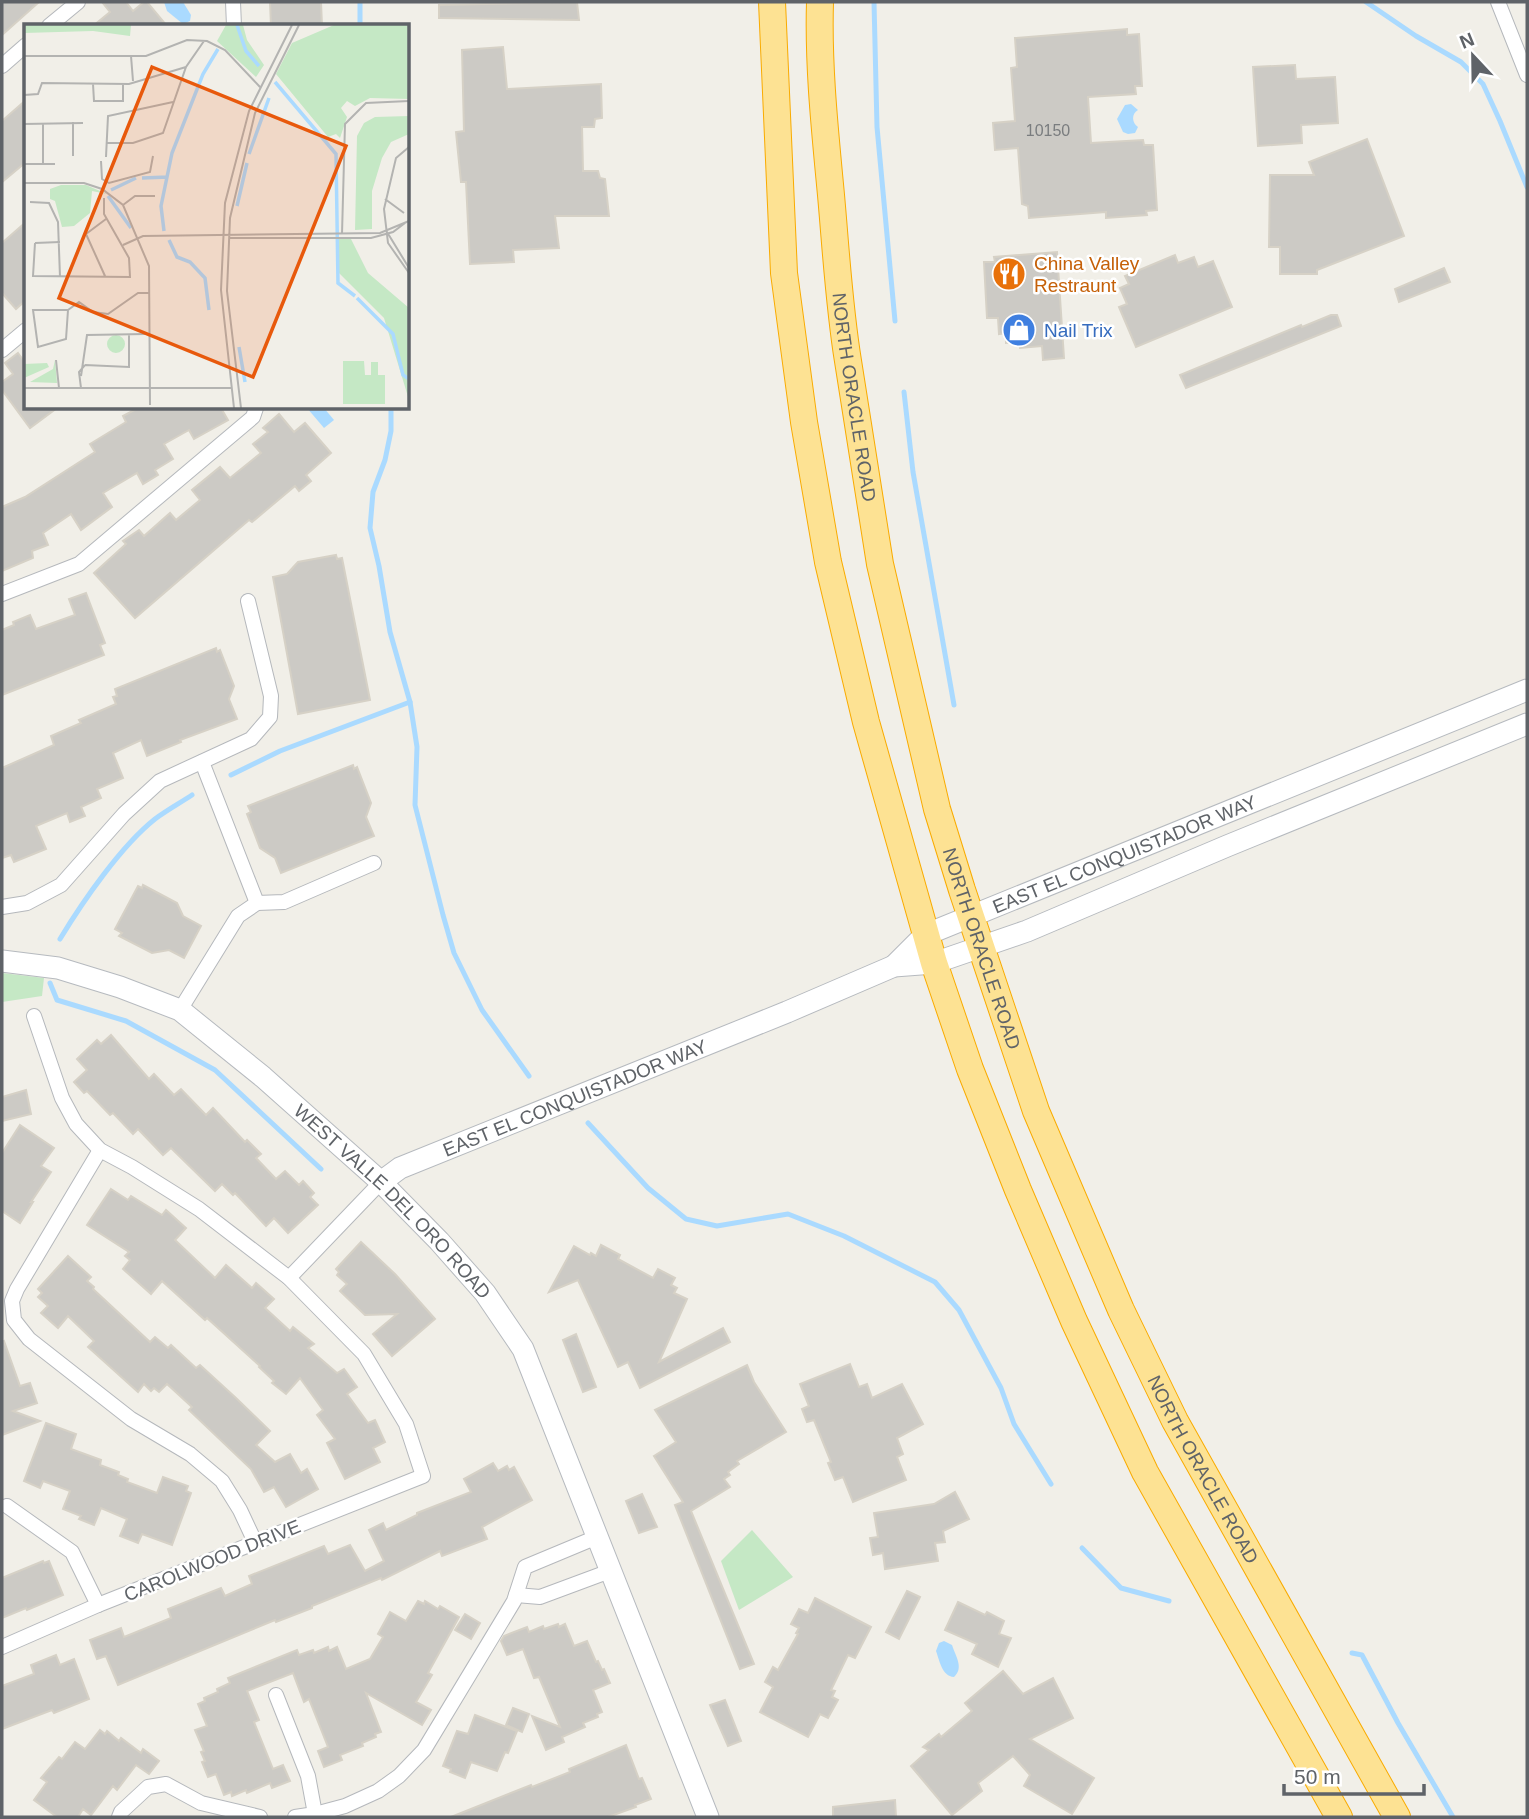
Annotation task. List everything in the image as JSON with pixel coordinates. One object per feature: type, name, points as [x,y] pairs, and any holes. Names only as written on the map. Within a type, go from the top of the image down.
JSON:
[{"type":"highway","points":[[772,2],[784,273],[804,422],[828,562],[866,722],[925,936],[970,1069],[1074,1321],[1145,1472],[1339,1817]]},
{"type":"highway","name":"NORTH ORACLE ROAD","points":[[820,2],[827,145],[842,328],[880,564],[937,809],[962,890],[1036,1111],[1121,1310],[1175,1421],[1397,1817]]},
{"type":"street","points":[[51,24],[78,2]]},
{"type":"street","points":[[233,2],[233,24]]},
{"type":"street","points":[[1498,2],[1527,75]]},
{"type":"street","points":[[2,66],[24,47]]},
{"type":"street","points":[[2,350],[24,332]]},
{"type":"street","points":[[2,594],[79,564],[253,418],[255,410]]},
{"type":"street","points":[[2,906],[27,903],[61,885],[124,814],[160,781],[251,740],[270,718],[271,696],[247,601]]},
{"type":"street","name":"EAST EL CONQUISTADOR WAY","points":[[894,966],[925,936],[1527,690]]},
{"type":"street","name":"EAST EL CONQUISTADOR WAY","points":[[289,1278],[381,1182],[400,1168],[894,966],[934,963],[1027,931],[1527,724]]},
{"type":"street","points":[[202,762],[257,903]]},
{"type":"street","points":[[1213,818],[1227,846]]},
{"type":"street","points":[[180,1010],[238,916],[257,903],[284,902],[374,863]]},
{"type":"street","name":"WEST VALLE DEL ORO ROAD","points":[[2,961],[58,968],[120,987],[180,1010],[263,1077],[381,1182],[485,1293],[523,1349],[708,1817]]},
{"type":"street","points":[[34,1016],[62,1098],[76,1124],[100,1150],[199,1209],[289,1278]]},
{"type":"street","points":[[100,1150],[22,1279],[7,1310],[29,1339],[131,1419],[190,1454],[222,1481],[240,1510],[254,1542]]},
{"type":"street","name":"CAROLWOOD DRIVE","points":[[2,1647],[98,1605],[423,1476],[406,1424],[364,1354],[289,1278]]},
{"type":"street","points":[[7,1506],[72,1552],[98,1605]]},
{"type":"street","points":[[295,1817],[345,1806],[378,1791],[399,1776],[425,1750],[514,1601],[525,1567],[597,1537]]},
{"type":"street","points":[[516,1595],[540,1597],[610,1571]]},
{"type":"street","points":[[276,1695],[308,1776],[315,1814]]},
{"type":"street","points":[[119,1817],[148,1787],[166,1784],[201,1803],[260,1817]]},
{"type":"green space","points":[[2,973],[44,978],[42,996],[2,1002]]},
{"type":"green space","points":[[752,1530],[793,1577],[739,1610],[721,1561]]},
{"type":"water","points":[[164,2],[183,2],[191,15],[190,21],[183,24],[167,11]]},
{"type":"water","points":[[1131,104],[1138,110],[1133,119],[1138,127],[1135,133],[1128,134],[1123,132],[1117,119],[1125,105]]},
{"type":"water","points":[[309,410],[326,410],[334,420],[324,428]]},
{"type":"water","points":[[944,1641],[952,1645],[958,1662],[957,1674],[954,1677],[944,1671],[936,1651],[939,1643]]},
{"type":"building","points":[[2,2],[39,2],[2,35]]},
{"type":"building","points":[[102,2],[126,2],[133,11],[147,2],[165,24],[95,24],[110,12]]},
{"type":"building","points":[[270,2],[321,2],[322,24],[271,24]]},
{"type":"building","points":[[577,2],[579,20],[439,18],[439,5]]},
{"type":"building","points":[[1127,29],[1127,35],[1139,34],[1142,86],[1135,86],[1136,94],[1088,97],[1091,143],[1143,140],[1144,145],[1153,145],[1157,210],[1146,211],[1147,215],[1106,218],[1106,212],[1029,218],[1028,206],[1022,204],[1018,148],[995,150],[993,123],[1015,121],[1011,68],[1017,67],[1015,38]]},
{"type":"building","points":[[503,47],[507,89],[601,84],[602,118],[595,119],[594,127],[582,127],[583,171],[598,171],[600,178],[605,179],[609,216],[555,216],[559,248],[513,250],[514,262],[470,264],[466,182],[461,182],[456,132],[464,131],[462,50]]},
{"type":"building","points":[[1295,65],[1296,79],[1335,77],[1338,123],[1301,125],[1302,143],[1258,146],[1253,67]]},
{"type":"building","points":[[24,102],[24,164],[2,182],[2,121]]},
{"type":"building","points":[[1367,139],[1404,236],[1317,270],[1317,274],[1280,274],[1280,247],[1269,247],[1270,175],[1314,175],[1309,162]]},
{"type":"building","points":[[24,224],[24,302],[16,309],[2,293],[2,243]]},
{"type":"building","points":[[1057,252],[1064,358],[1043,360],[1042,346],[1020,348],[1019,342],[1006,343],[1006,333],[999,334],[998,318],[987,318],[984,262],[995,262],[994,257]]},
{"type":"building","points":[[1175,255],[1178,263],[1194,257],[1198,267],[1213,261],[1232,307],[1136,347],[1119,307],[1127,304],[1120,288],[1129,284],[1125,276]]},
{"type":"building","points":[[1444,268],[1450,282],[1399,302],[1395,289]]},
{"type":"building","points":[[1337,315],[1341,326],[1186,388],[1180,375],[1301,325],[1302,327]]},
{"type":"building","points":[[18,353],[24,361],[24,410],[54,410],[30,428],[2,390],[2,382],[13,374],[5,363]]},
{"type":"building","points":[[134,410],[222,410],[228,420],[194,439],[189,430],[164,444],[173,459],[155,470],[158,475],[143,484],[137,473],[103,493],[112,507],[81,530],[71,514],[43,533],[48,545],[32,551],[33,558],[2,571],[2,507],[25,497],[95,452],[90,444],[126,422],[123,416]]},
{"type":"building","points":[[279,414],[294,432],[305,423],[331,453],[306,475],[311,481],[299,491],[295,486],[252,522],[249,520],[135,618],[94,573],[126,544],[123,541],[139,530],[144,536],[170,513],[176,520],[200,500],[192,490],[220,467],[230,478],[261,453],[253,444],[268,432],[263,428]]},
{"type":"building","points":[[336,555],[337,559],[342,558],[370,700],[298,714],[273,577],[287,574],[298,562]]},
{"type":"building","points":[[86,593],[105,643],[100,645],[104,655],[2,695],[2,630],[30,615],[36,629],[75,615],[69,599]]},
{"type":"building","points":[[216,648],[217,652],[220,650],[234,686],[229,699],[237,719],[180,740],[181,742],[147,756],[141,740],[113,753],[123,778],[97,789],[101,798],[81,807],[85,816],[70,822],[67,813],[36,826],[46,849],[14,862],[11,855],[2,858],[2,768],[54,745],[51,736],[116,704],[113,697],[117,696],[115,689]]},
{"type":"building","points":[[353,765],[354,769],[357,767],[371,803],[366,817],[374,836],[281,873],[275,858],[260,848],[247,814],[251,812],[248,806]]},
{"type":"building","points":[[143,885],[177,903],[183,916],[201,926],[184,958],[169,950],[152,953],[119,936],[122,933],[115,929],[138,886],[142,888]]},
{"type":"building","points":[[111,1035],[149,1079],[154,1074],[174,1095],[181,1089],[206,1115],[213,1108],[245,1142],[247,1140],[261,1154],[256,1158],[276,1179],[285,1171],[299,1185],[303,1181],[314,1193],[310,1197],[318,1205],[288,1233],[274,1218],[266,1226],[235,1193],[233,1195],[222,1184],[215,1191],[171,1148],[163,1155],[138,1129],[133,1134],[113,1113],[110,1115],[87,1091],[84,1093],[74,1082],[87,1070],[77,1059],[97,1040],[101,1044]]},
{"type":"building","points":[[26,1090],[31,1114],[2,1121],[2,1097]]},
{"type":"building","points":[[20,1125],[54,1148],[41,1166],[51,1172],[20,1223],[2,1211],[2,1153]]},
{"type":"building","points":[[111,1189],[128,1200],[131,1196],[162,1215],[166,1210],[186,1228],[175,1240],[215,1278],[226,1265],[252,1288],[256,1283],[274,1299],[265,1308],[290,1331],[293,1327],[314,1344],[308,1348],[337,1373],[344,1369],[357,1387],[347,1394],[368,1423],[375,1420],[385,1442],[373,1448],[380,1462],[345,1479],[327,1443],[335,1439],[317,1415],[323,1410],[300,1378],[286,1394],[272,1383],[274,1381],[260,1366],[162,1281],[151,1294],[123,1269],[130,1260],[125,1256],[129,1252],[87,1225]]},
{"type":"building","points":[[361,1242],[395,1274],[435,1319],[392,1356],[373,1334],[397,1314],[365,1315],[340,1291],[347,1284],[337,1275],[339,1272],[336,1269]]},
{"type":"building","points":[[601,1245],[620,1255],[618,1259],[653,1278],[658,1269],[675,1278],[671,1285],[677,1288],[674,1293],[687,1299],[659,1362],[723,1328],[730,1342],[640,1388],[628,1362],[618,1367],[578,1280],[549,1292],[574,1246],[596,1256]]},
{"type":"building","points":[[68,1256],[91,1277],[87,1281],[93,1289],[150,1342],[155,1337],[168,1348],[171,1345],[196,1368],[200,1365],[236,1398],[270,1431],[256,1445],[275,1462],[290,1454],[301,1473],[307,1469],[318,1489],[286,1507],[274,1487],[264,1492],[251,1469],[189,1410],[192,1407],[167,1384],[159,1392],[154,1388],[151,1391],[144,1384],[138,1392],[88,1347],[94,1341],[68,1316],[58,1328],[41,1313],[48,1306],[38,1297],[42,1293],[38,1289]]},
{"type":"building","points":[[576,1334],[596,1387],[583,1392],[563,1340]]},
{"type":"building","points":[[4,1341],[20,1386],[30,1383],[37,1403],[13,1411],[40,1421],[2,1435],[2,1342]]},
{"type":"building","points":[[850,1364],[859,1387],[867,1384],[872,1398],[902,1384],[923,1424],[897,1438],[903,1454],[897,1457],[906,1480],[853,1502],[843,1477],[835,1480],[828,1463],[831,1462],[814,1420],[807,1422],[802,1409],[809,1406],[800,1384]]},
{"type":"building","points":[[747,1365],[754,1382],[786,1432],[737,1461],[739,1464],[728,1472],[730,1475],[724,1479],[730,1487],[691,1511],[754,1664],[740,1669],[675,1505],[683,1502],[654,1456],[676,1442],[655,1410]]},
{"type":"building","points":[[46,1423],[76,1434],[71,1449],[101,1460],[100,1465],[119,1472],[118,1475],[128,1479],[127,1482],[157,1493],[163,1477],[188,1486],[186,1491],[191,1493],[172,1545],[142,1534],[138,1543],[120,1536],[127,1519],[101,1508],[94,1525],[79,1519],[81,1516],[63,1509],[70,1491],[43,1481],[40,1488],[24,1481]]},
{"type":"building","points":[[493,1463],[498,1471],[507,1466],[509,1470],[514,1467],[532,1500],[482,1527],[487,1539],[442,1556],[440,1551],[382,1580],[381,1578],[276,1622],[275,1620],[118,1685],[106,1656],[97,1659],[90,1640],[121,1628],[124,1637],[134,1633],[171,1618],[168,1609],[221,1588],[225,1596],[252,1584],[249,1576],[324,1546],[328,1554],[350,1545],[365,1571],[384,1561],[369,1530],[383,1523],[386,1530],[417,1513],[471,1492],[464,1479]]},
{"type":"building","points":[[955,1492],[969,1519],[943,1531],[945,1542],[935,1543],[938,1561],[885,1569],[883,1553],[873,1555],[870,1538],[878,1537],[874,1513],[934,1504]]},
{"type":"building","points":[[642,1494],[657,1527],[639,1533],[626,1501]]},
{"type":"building","points":[[49,1561],[63,1595],[2,1618],[2,1578]]},
{"type":"building","points":[[907,1591],[920,1597],[899,1639],[886,1632]]},
{"type":"building","points":[[815,1598],[871,1627],[855,1658],[848,1655],[831,1690],[835,1691],[832,1697],[838,1700],[828,1718],[820,1714],[808,1737],[760,1712],[773,1687],[765,1682],[773,1667],[778,1670],[798,1634],[796,1633],[799,1628],[791,1624],[799,1609],[808,1613]]},
{"type":"building","points":[[418,1601],[424,1604],[425,1601],[438,1609],[440,1606],[459,1617],[428,1673],[432,1675],[416,1702],[431,1710],[422,1725],[366,1693],[381,1732],[362,1743],[363,1746],[340,1755],[342,1760],[324,1767],[318,1751],[328,1747],[309,1699],[304,1702],[293,1673],[247,1691],[259,1720],[254,1722],[273,1769],[283,1765],[290,1781],[272,1788],[270,1783],[247,1793],[246,1790],[232,1796],[231,1792],[224,1795],[216,1774],[208,1777],[202,1762],[205,1761],[201,1752],[204,1751],[195,1730],[207,1726],[198,1704],[205,1701],[204,1698],[230,1683],[228,1678],[297,1650],[299,1655],[328,1647],[329,1651],[337,1647],[346,1669],[370,1659],[383,1637],[378,1634],[390,1612],[406,1621]]},
{"type":"building","points":[[958,1602],[1004,1621],[999,1634],[1011,1638],[998,1667],[972,1654],[977,1644],[945,1630]]},
{"type":"building","points":[[465,1614],[480,1623],[471,1639],[455,1630]]},
{"type":"building","points":[[558,1624],[559,1627],[565,1624],[574,1646],[587,1641],[596,1662],[604,1669],[610,1683],[593,1690],[602,1712],[597,1714],[598,1717],[583,1723],[585,1727],[562,1737],[564,1742],[546,1750],[532,1716],[560,1727],[539,1677],[534,1678],[523,1649],[507,1655],[501,1641],[504,1636],[527,1627],[529,1632]]},
{"type":"building","points":[[56,1655],[60,1665],[74,1659],[89,1699],[2,1729],[2,1686],[34,1674],[31,1665]]},
{"type":"building","points":[[1003,1671],[1023,1694],[1053,1678],[1073,1718],[1030,1739],[1094,1778],[1072,1814],[1024,1786],[1030,1775],[1013,1756],[978,1783],[982,1791],[952,1815],[911,1766],[929,1750],[923,1747],[939,1734],[941,1737],[972,1711],[965,1703]]},
{"type":"building","points":[[725,1700],[741,1741],[728,1746],[710,1705]]},
{"type":"building","points":[[513,1708],[529,1714],[522,1732],[506,1725]]},
{"type":"building","points":[[475,1715],[517,1731],[497,1771],[471,1762],[465,1778],[443,1766],[457,1731],[468,1734]]},
{"type":"building","points":[[100,1730],[105,1734],[107,1731],[119,1741],[121,1738],[141,1753],[143,1749],[159,1761],[149,1774],[136,1765],[117,1790],[113,1786],[91,1815],[83,1809],[78,1817],[57,1817],[34,1800],[47,1782],[41,1778],[59,1757],[62,1759],[75,1742],[85,1749]]},
{"type":"building","points":[[626,1745],[639,1779],[642,1778],[651,1799],[635,1805],[636,1807],[608,1817],[451,1817],[570,1772],[569,1769]]},
{"type":"building","points":[[895,1800],[896,1817],[833,1817],[833,1807]]},
{"type":"waterway","points":[[360,2],[360,24]]},
{"type":"waterway","points":[[874,2],[877,127],[895,321]]},
{"type":"waterway","points":[[1366,2],[1461,62],[1483,84],[1527,187]]},
{"type":"waterway","points":[[904,392],[913,472],[954,705]]},
{"type":"waterway","points":[[391,410],[391,431],[385,460],[373,492],[370,528],[390,632],[410,702],[417,747],[415,805],[454,953],[482,1010],[529,1076]]},
{"type":"waterway","points":[[231,775],[280,751],[410,702]]},
{"type":"waterway","points":[[60,939],[91,891],[129,844],[155,819],[192,795]]},
{"type":"waterway","points":[[50,983],[57,1000],[126,1021],[215,1070],[321,1169]]},
{"type":"waterway","points":[[588,1123],[648,1188],[686,1219],[717,1226],[788,1214],[844,1236],[935,1282],[959,1310],[1001,1388],[1014,1424],[1051,1484]]},
{"type":"waterway","points":[[1082,1548],[1121,1588],[1169,1601]]},
{"type":"waterway","points":[[1352,1653],[1362,1655],[1453,1817]]},
{"type":"place","name":"China Valley Restraunt","points":[[1009,274]]},
{"type":"place","name":"Nail Trix","points":[[1019,330]]}]
